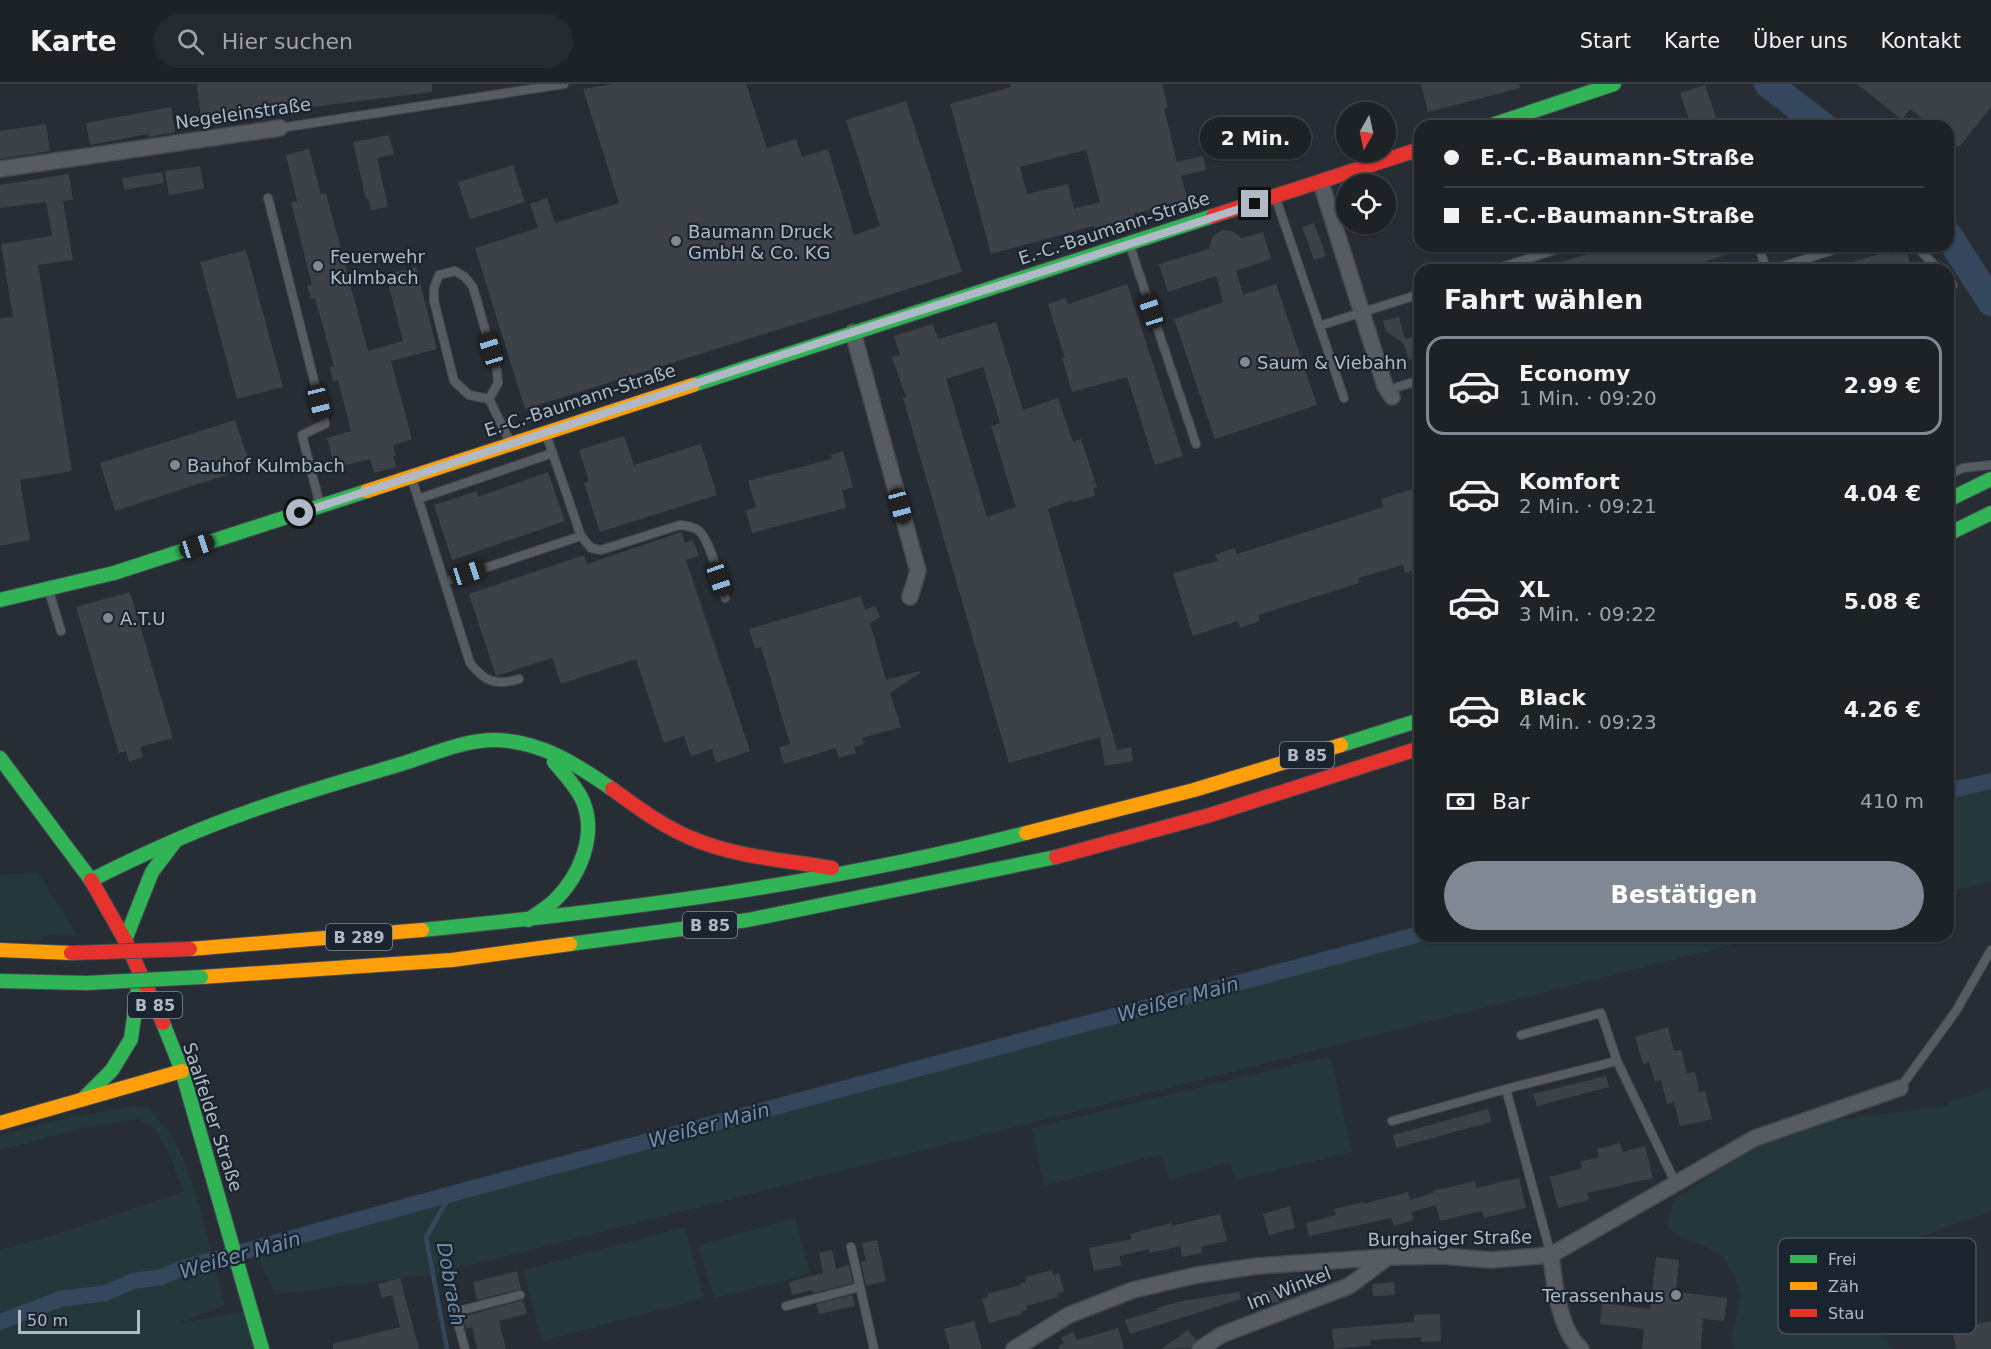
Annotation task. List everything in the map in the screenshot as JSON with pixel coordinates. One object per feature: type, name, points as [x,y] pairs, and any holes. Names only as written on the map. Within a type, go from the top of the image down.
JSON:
[{"type":"main road","points":[[1503,120],[1570,91],[1614,84]]},
{"type":"main road","name":"E.-C.-Baumann-Straße","points":[[0,600],[114,573],[1414,151]]},
{"type":"main road","points":[[1954,497],[1991,479]]},
{"type":"main road","points":[[1954,531],[1991,513]]},
{"type":"main road","name":"B 85","points":[[854,871],[1019,835],[1194,790],[1414,722]]},
{"type":"main road","points":[[91,880],[124,862],[274,802],[459,747],[493,740],[541,747],[589,774],[680,834],[724,849],[854,871]]},
{"type":"main road","points":[[527,920],[554,901],[571,882],[584,857],[590,827],[585,807],[576,788],[541,747]]},
{"type":"main road","name":"B 85","points":[[0,981],[87,983],[452,960],[748,920],[1048,859],[1210,815],[1414,750]]},
{"type":"main road","name":"Saalfelder Straße","points":[[0,758],[91,880],[125,940],[157,1009],[182,1071],[262,1349]]},
{"type":"main road","points":[[125,940],[152,872],[177,840]]},
{"type":"main road","name":"B 289","points":[[0,950],[71,953],[323,940],[527,920],[725,893],[854,871]]},
{"type":"main road","points":[[84,1098],[112,1070],[131,1039],[140,973]]},
{"type":"main road","points":[[0,1123],[182,1071]]},
{"type":"street","name":"Negeleinstraße","points":[[0,169],[280,128]]},
{"type":"street","points":[[1321,183],[1390,394]]},
{"type":"street","points":[[853,332],[918,571],[910,597]]},
{"type":"street","name":"Burghaiger Straße","points":[[1014,1349],[1069,1315],[1132,1290],[1197,1275],[1257,1266],[1388,1257],[1442,1256],[1491,1260],[1551,1254],[1755,1138],[1900,1088]]},
{"type":"street","points":[[1551,1254],[1554,1292],[1573,1346]]},
{"type":"street","name":"Im Winkel","points":[[1200,1349],[1221,1335],[1349,1286],[1388,1257]]},
{"type":"lane","name":"Negeleinstraße","points":[[280,128],[564,84]]},
{"type":"lane","points":[[1276,197],[1344,398]]},
{"type":"lane","points":[[268,198],[325,424],[302,435],[320,506]]},
{"type":"lane","points":[[1129,244],[1196,444]]},
{"type":"lane","points":[[1512,264],[1548,252]]},
{"type":"lane","points":[[1790,264],[1827,252]]},
{"type":"lane","points":[[1922,252],[1933,264]]},
{"type":"lane","points":[[454,271],[465,277],[472,287],[497,371],[498,383],[489,399],[469,395],[454,381],[434,301],[434,288],[438,275],[454,271]]},
{"type":"lane","points":[[1319,326],[1414,296]]},
{"type":"lane","points":[[1390,394],[1414,383]]},
{"type":"lane","points":[[489,399],[511,444]]},
{"type":"lane","points":[[546,432],[581,536],[591,548],[601,550],[680,525],[690,526],[700,531],[706,540],[725,598]]},
{"type":"lane","points":[[418,498],[553,453]]},
{"type":"lane","points":[[1954,472],[1963,468],[1991,465]]},
{"type":"lane","points":[[411,476],[470,663],[479,674],[489,680],[505,683],[519,680]]},
{"type":"lane","points":[[446,581],[581,536]]},
{"type":"lane","points":[[48,590],[61,631]]},
{"type":"lane","points":[[1900,1088],[1956,1011],[1991,950]]},
{"type":"lane","points":[[1521,1035],[1601,1013],[1617,1061],[1676,1184]]},
{"type":"lane","points":[[1392,1121],[1617,1061]]},
{"type":"lane","points":[[1506,1089],[1551,1254]]},
{"type":"lane","points":[[851,1247],[874,1349]]},
{"type":"lane","points":[[786,1306],[860,1287]]},
{"type":"lane","points":[[450,1294],[465,1349]]},
{"type":"lane","points":[[455,1312],[520,1295]]},
{"type":"shaded area","points":[[1991,781],[1991,881],[1954,891],[1954,791]]},
{"type":"shaded area","points":[[38,873],[77,935],[43,936],[43,941],[0,940],[0,874]]},
{"type":"shaded area","points":[[1414,938],[1414,942],[1742,942],[439,1273],[276,1295],[255,1252]]},
{"type":"shaded area","points":[[1330,1056],[1352,1152],[1236,1180],[1230,1162],[1169,1180],[1162,1154],[1044,1186],[1032,1128]]},
{"type":"shaded area","points":[[1991,1087],[1991,1212],[1920,1238],[1778,1238],[1778,1334],[1881,1334],[1893,1349],[1735,1349],[1731,1339],[1741,1296],[1735,1277],[1723,1257],[1707,1247],[1684,1239],[1667,1227],[1674,1199],[1790,1125],[1940,1107]]},
{"type":"shaded area","points":[[134,1106],[149,1106],[174,1139],[197,1200],[225,1305],[177,1324],[251,1310],[262,1349],[0,1349],[0,1250],[54,1235],[183,1192],[170,1156],[155,1129],[139,1119],[83,1128],[0,1150],[0,1135],[72,1117]]},
{"type":"shaded area","points":[[795,1218],[810,1274],[714,1298],[698,1245]]},
{"type":"shaded area","points":[[685,1227],[704,1298],[542,1341],[523,1270]]},
{"type":"building","points":[[197,84],[432,84],[432,92],[201,121]]},
{"type":"building","name":"Baumann Druck GmbH & Co. KG","points":[[613,84],[746,84],[767,148],[796,139],[802,157],[828,149],[854,235],[880,226],[846,120],[906,101],[962,272],[525,409],[475,248],[538,228],[530,204],[547,198],[555,223],[619,203],[583,89]]},
{"type":"building","points":[[1010,84],[1162,84],[1168,108],[1164,108],[1177,162],[1203,156],[1206,170],[1181,176],[1188,200],[1134,214],[1135,218],[1094,228],[1094,226],[991,254],[950,104],[1011,87]],"holes":[[[1086,150],[1100,202],[1074,209],[1068,184],[1027,194],[1020,167]]]},
{"type":"building","points":[[1421,84],[1519,84],[1520,88],[1428,112]]},
{"type":"building","points":[[1857,84],[1991,84],[1991,107],[1959,147],[1954,143],[1954,120],[1924,120],[1910,109],[1902,120]]},
{"type":"building","points":[[1705,85],[1717,120],[1689,120],[1680,93]]},
{"type":"building","points":[[171,107],[175,132],[149,137],[148,134],[90,145],[86,123]]},
{"type":"building","points":[[46,124],[50,151],[0,159],[0,131]]},
{"type":"building","points":[[389,135],[394,154],[377,158],[388,207],[371,210],[368,198],[366,199],[353,142]]},
{"type":"building","points":[[309,149],[321,194],[326,193],[368,351],[403,341],[386,275],[416,267],[437,349],[391,361],[412,439],[393,445],[396,467],[374,473],[370,459],[335,468],[327,438],[351,431],[338,380],[333,382],[330,367],[334,366],[315,298],[311,299],[307,286],[312,285],[291,202],[297,201],[286,155]]},
{"type":"building","points":[[513,165],[525,202],[470,219],[458,182]]},
{"type":"building","points":[[200,166],[204,189],[169,195],[165,171]]},
{"type":"building","points":[[162,172],[164,183],[124,190],[122,178]]},
{"type":"building","points":[[69,174],[73,200],[63,201],[73,260],[38,265],[72,471],[20,480],[30,540],[0,546],[0,318],[13,317],[1,244],[52,236],[46,202],[0,208],[0,185]]},
{"type":"building","points":[[1314,223],[1326,256],[1314,260],[1302,227]]},
{"type":"building","name":"Saum & Viebahn","points":[[1222,230],[1232,231],[1242,238],[1263,232],[1271,259],[1236,271],[1243,295],[1276,284],[1317,405],[1215,439],[1174,319],[1223,302],[1216,276],[1168,292],[1159,264],[1209,249],[1213,236]]},
{"type":"building","points":[[246,250],[283,387],[237,399],[200,262]]},
{"type":"building","points":[[1595,252],[1735,252],[1696,264],[1556,264]]},
{"type":"building","points":[[1878,252],[1891,252],[1892,255],[1907,252],[1910,264],[1847,264],[1879,254]]},
{"type":"building","points":[[1127,284],[1183,456],[1155,465],[1127,377],[1072,392],[1062,358],[1065,358],[1048,304],[1066,298],[1068,304]]},
{"type":"building","points":[[1399,317],[1405,339],[1414,336],[1414,358],[1409,360],[1403,343],[1386,331],[1383,321]]},
{"type":"building","points":[[996,322],[1023,410],[1058,398],[1073,442],[1081,439],[1097,487],[1093,488],[1095,496],[1073,502],[1072,500],[1048,509],[1117,750],[1131,747],[1133,761],[1105,766],[1100,737],[1009,763],[903,398],[906,397],[892,357],[900,355],[894,336],[933,324],[938,339]],"holes":[[[983,367],[1000,423],[991,426],[1016,507],[987,517],[946,379]]]},
{"type":"building","name":"Bauhof Kulmbach","points":[[235,420],[251,467],[115,511],[100,463]]},
{"type":"building","points":[[624,436],[634,465],[701,444],[717,495],[600,532],[584,483],[589,481],[579,450]]},
{"type":"building","points":[[843,451],[853,487],[842,490],[846,508],[752,533],[746,511],[756,507],[748,481],[832,459],[831,455]]},
{"type":"building","points":[[548,472],[565,521],[452,560],[434,505],[477,491],[478,497]]},
{"type":"building","points":[[1414,489],[1414,570],[1405,573],[1403,565],[1358,578],[1359,583],[1258,615],[1260,621],[1240,628],[1238,621],[1193,636],[1173,573],[1218,561],[1215,555],[1234,548],[1237,554],[1384,507],[1381,499]]},
{"type":"building","points":[[681,532],[685,543],[693,540],[699,556],[686,560],[750,751],[716,763],[712,749],[691,756],[684,736],[664,743],[636,659],[561,684],[552,658],[496,676],[469,594],[584,555],[587,564]]},
{"type":"building","points":[[130,592],[173,738],[140,747],[143,757],[129,762],[126,751],[119,753],[76,607]]},
{"type":"building","points":[[861,596],[865,610],[875,606],[880,617],[870,623],[886,680],[920,671],[890,693],[901,727],[862,738],[864,744],[854,747],[856,753],[839,758],[836,748],[784,764],[779,747],[790,744],[761,647],[755,649],[749,629]]},
{"type":"building","points":[[1668,1027],[1674,1051],[1681,1050],[1687,1073],[1695,1072],[1699,1092],[1705,1091],[1712,1119],[1680,1126],[1674,1102],[1667,1104],[1661,1080],[1655,1082],[1649,1062],[1643,1064],[1635,1037]]},
{"type":"building","points":[[1606,1076],[1609,1087],[1537,1106],[1533,1094]]},
{"type":"building","points":[[1488,1109],[1491,1122],[1396,1148],[1393,1135]]},
{"type":"building","points":[[1620,1143],[1623,1152],[1645,1146],[1653,1178],[1587,1193],[1589,1200],[1558,1208],[1550,1177],[1582,1168],[1580,1162],[1599,1157],[1597,1149]]},
{"type":"building","points":[[1519,1178],[1526,1208],[1484,1218],[1482,1211],[1440,1221],[1436,1205],[1411,1212],[1414,1220],[1394,1226],[1391,1218],[1309,1236],[1306,1223],[1336,1215],[1334,1209],[1408,1192],[1410,1200],[1433,1193],[1433,1191],[1475,1181],[1476,1188]]},
{"type":"building","points":[[1290,1206],[1295,1228],[1269,1235],[1263,1214]]},
{"type":"building","points":[[1220,1214],[1227,1241],[1201,1247],[1202,1253],[1182,1257],[1180,1246],[1150,1253],[1149,1249],[1120,1256],[1121,1265],[1094,1271],[1089,1248],[1132,1239],[1130,1234],[1144,1230],[1172,1223],[1172,1226]]},
{"type":"building","points":[[877,1240],[886,1281],[866,1286],[861,1262],[866,1261],[862,1243]]},
{"type":"building","points":[[832,1250],[836,1269],[849,1265],[853,1283],[813,1293],[812,1290],[792,1295],[789,1282],[823,1273],[819,1253]]},
{"type":"building","name":"Terassenhaus","points":[[1656,1257],[1679,1260],[1676,1292],[1727,1298],[1724,1321],[1703,1319],[1701,1349],[1642,1349],[1644,1329],[1600,1324],[1602,1303],[1650,1309]]},
{"type":"building","points":[[1052,1270],[1053,1275],[1059,1273],[1064,1292],[1057,1294],[1058,1297],[1026,1306],[1028,1310],[1022,1311],[1022,1314],[989,1323],[982,1299],[988,1297],[987,1294],[1021,1285],[1020,1283],[1026,1282],[1025,1277]]},
{"type":"building","points":[[517,1271],[521,1289],[477,1300],[473,1282]]},
{"type":"building","points":[[400,1278],[419,1349],[333,1349],[333,1344],[400,1327],[392,1295],[382,1298],[378,1284]]},
{"type":"building","points":[[1290,1282],[1292,1297],[1255,1306],[1253,1293],[1273,1290],[1272,1284]]},
{"type":"building","points":[[1394,1282],[1395,1295],[1373,1296],[1372,1284]]},
{"type":"building","points":[[1239,1292],[1241,1299],[1130,1334],[1125,1320],[1182,1301]]},
{"type":"building","points":[[852,1295],[855,1306],[819,1314],[816,1304]]},
{"type":"building","points":[[523,1300],[527,1314],[499,1321],[506,1349],[477,1349],[472,1327],[466,1329],[462,1317]]},
{"type":"building","points":[[1440,1314],[1441,1341],[1421,1342],[1421,1337],[1370,1340],[1371,1345],[1334,1349],[1332,1329],[1414,1322],[1414,1315]]},
{"type":"building","points":[[974,1321],[982,1349],[950,1349],[944,1329]]},
{"type":"building","points":[[1991,1321],[1991,1349],[1956,1349],[1953,1334],[1976,1334],[1976,1324]]},
{"type":"building","points":[[1118,1328],[1124,1349],[1060,1349],[1059,1345],[1064,1344],[1061,1338],[1073,1332],[1077,1340]]},
{"type":"building","points":[[1188,1330],[1196,1340],[1190,1348],[1161,1349]]},
{"type":"waterway","name":"Weißer Main","points":[[1768,84],[1815,120]]},
{"type":"waterway","name":"Weißer Main","points":[[1954,244],[1991,302]]},
{"type":"waterway","name":"Weißer Main","points":[[1954,790],[1991,781]]},
{"type":"waterway","name":"Weißer Main","points":[[0,1322],[60,1299],[106,1293],[133,1281],[162,1277],[180,1269],[451,1194],[1414,936]]},
{"type":"waterway","name":"Dobrach","points":[[447,1349],[426,1237],[451,1194]]},
{"type":"traffic: fast","points":[[1507,120],[1614,84]]},
{"type":"traffic: fast","points":[[693,385],[1213,216]]},
{"type":"traffic: fast","points":[[1954,497],[1991,479]]},
{"type":"traffic: fast","points":[[0,600],[114,573],[367,491]]},
{"type":"traffic: fast","points":[[1954,531],[1991,513]]},
{"type":"traffic: fast","points":[[1341,745],[1414,722]]},
{"type":"traffic: fast","points":[[91,880],[225,820],[303,793],[473,742],[497,740],[544,750],[572,763],[612,789]]},
{"type":"traffic: fast","points":[[0,758],[91,880]]},
{"type":"traffic: fast","points":[[528,920],[551,904],[572,879],[579,867],[587,840],[588,826],[582,799],[573,784],[554,762]]},
{"type":"traffic: fast","points":[[422,930],[574,914],[802,881],[952,851],[1026,833]]},
{"type":"traffic: fast","points":[[125,940],[152,872],[174,843]]},
{"type":"traffic: fast","points":[[570,944],[748,920],[1056,857]]},
{"type":"traffic: fast","points":[[85,1097],[112,1070],[131,1039],[140,973]]},
{"type":"traffic: fast","points":[[87,983],[201,977]]},
{"type":"traffic: fast","points":[[0,981],[87,983]]},
{"type":"traffic: fast","points":[[163,1023],[182,1071],[262,1349]]},
{"type":"traffic: slow","points":[[367,491],[693,385]]},
{"type":"traffic: slow","points":[[1026,833],[1194,790],[1341,745]]},
{"type":"traffic: slow","points":[[190,949],[422,930]]},
{"type":"traffic: slow","points":[[201,977],[452,960],[570,944]]},
{"type":"traffic: slow","points":[[0,950],[71,953]]},
{"type":"traffic: slow","points":[[0,1123],[182,1071]]},
{"type":"traffic: jam","points":[[1213,216],[1414,151]]},
{"type":"traffic: jam","points":[[1056,857],[1210,815],[1414,750]]},
{"type":"traffic: jam","points":[[612,789],[650,816],[691,838],[725,850],[832,868]]},
{"type":"traffic: jam","points":[[91,880],[125,940],[163,1023]]},
{"type":"traffic: jam","points":[[71,953],[190,949]]},
{"type":"place","name":"Baumann Druck GmbH & Co. KG","points":[[676,241]]},
{"type":"place","name":"Feuerwehr Kulmbach","points":[[318,266]]},
{"type":"place","name":"Saum & Viebahn","points":[[1245,362]]},
{"type":"place","name":"Bauhof Kulmbach","points":[[175,465]]},
{"type":"place","name":"A.T.U","points":[[108,618]]},
{"type":"place","name":"Terassenhaus","points":[[1676,1295]]},
{"type":"route","points":[[300,513],[831,339],[1255,204]]}]
